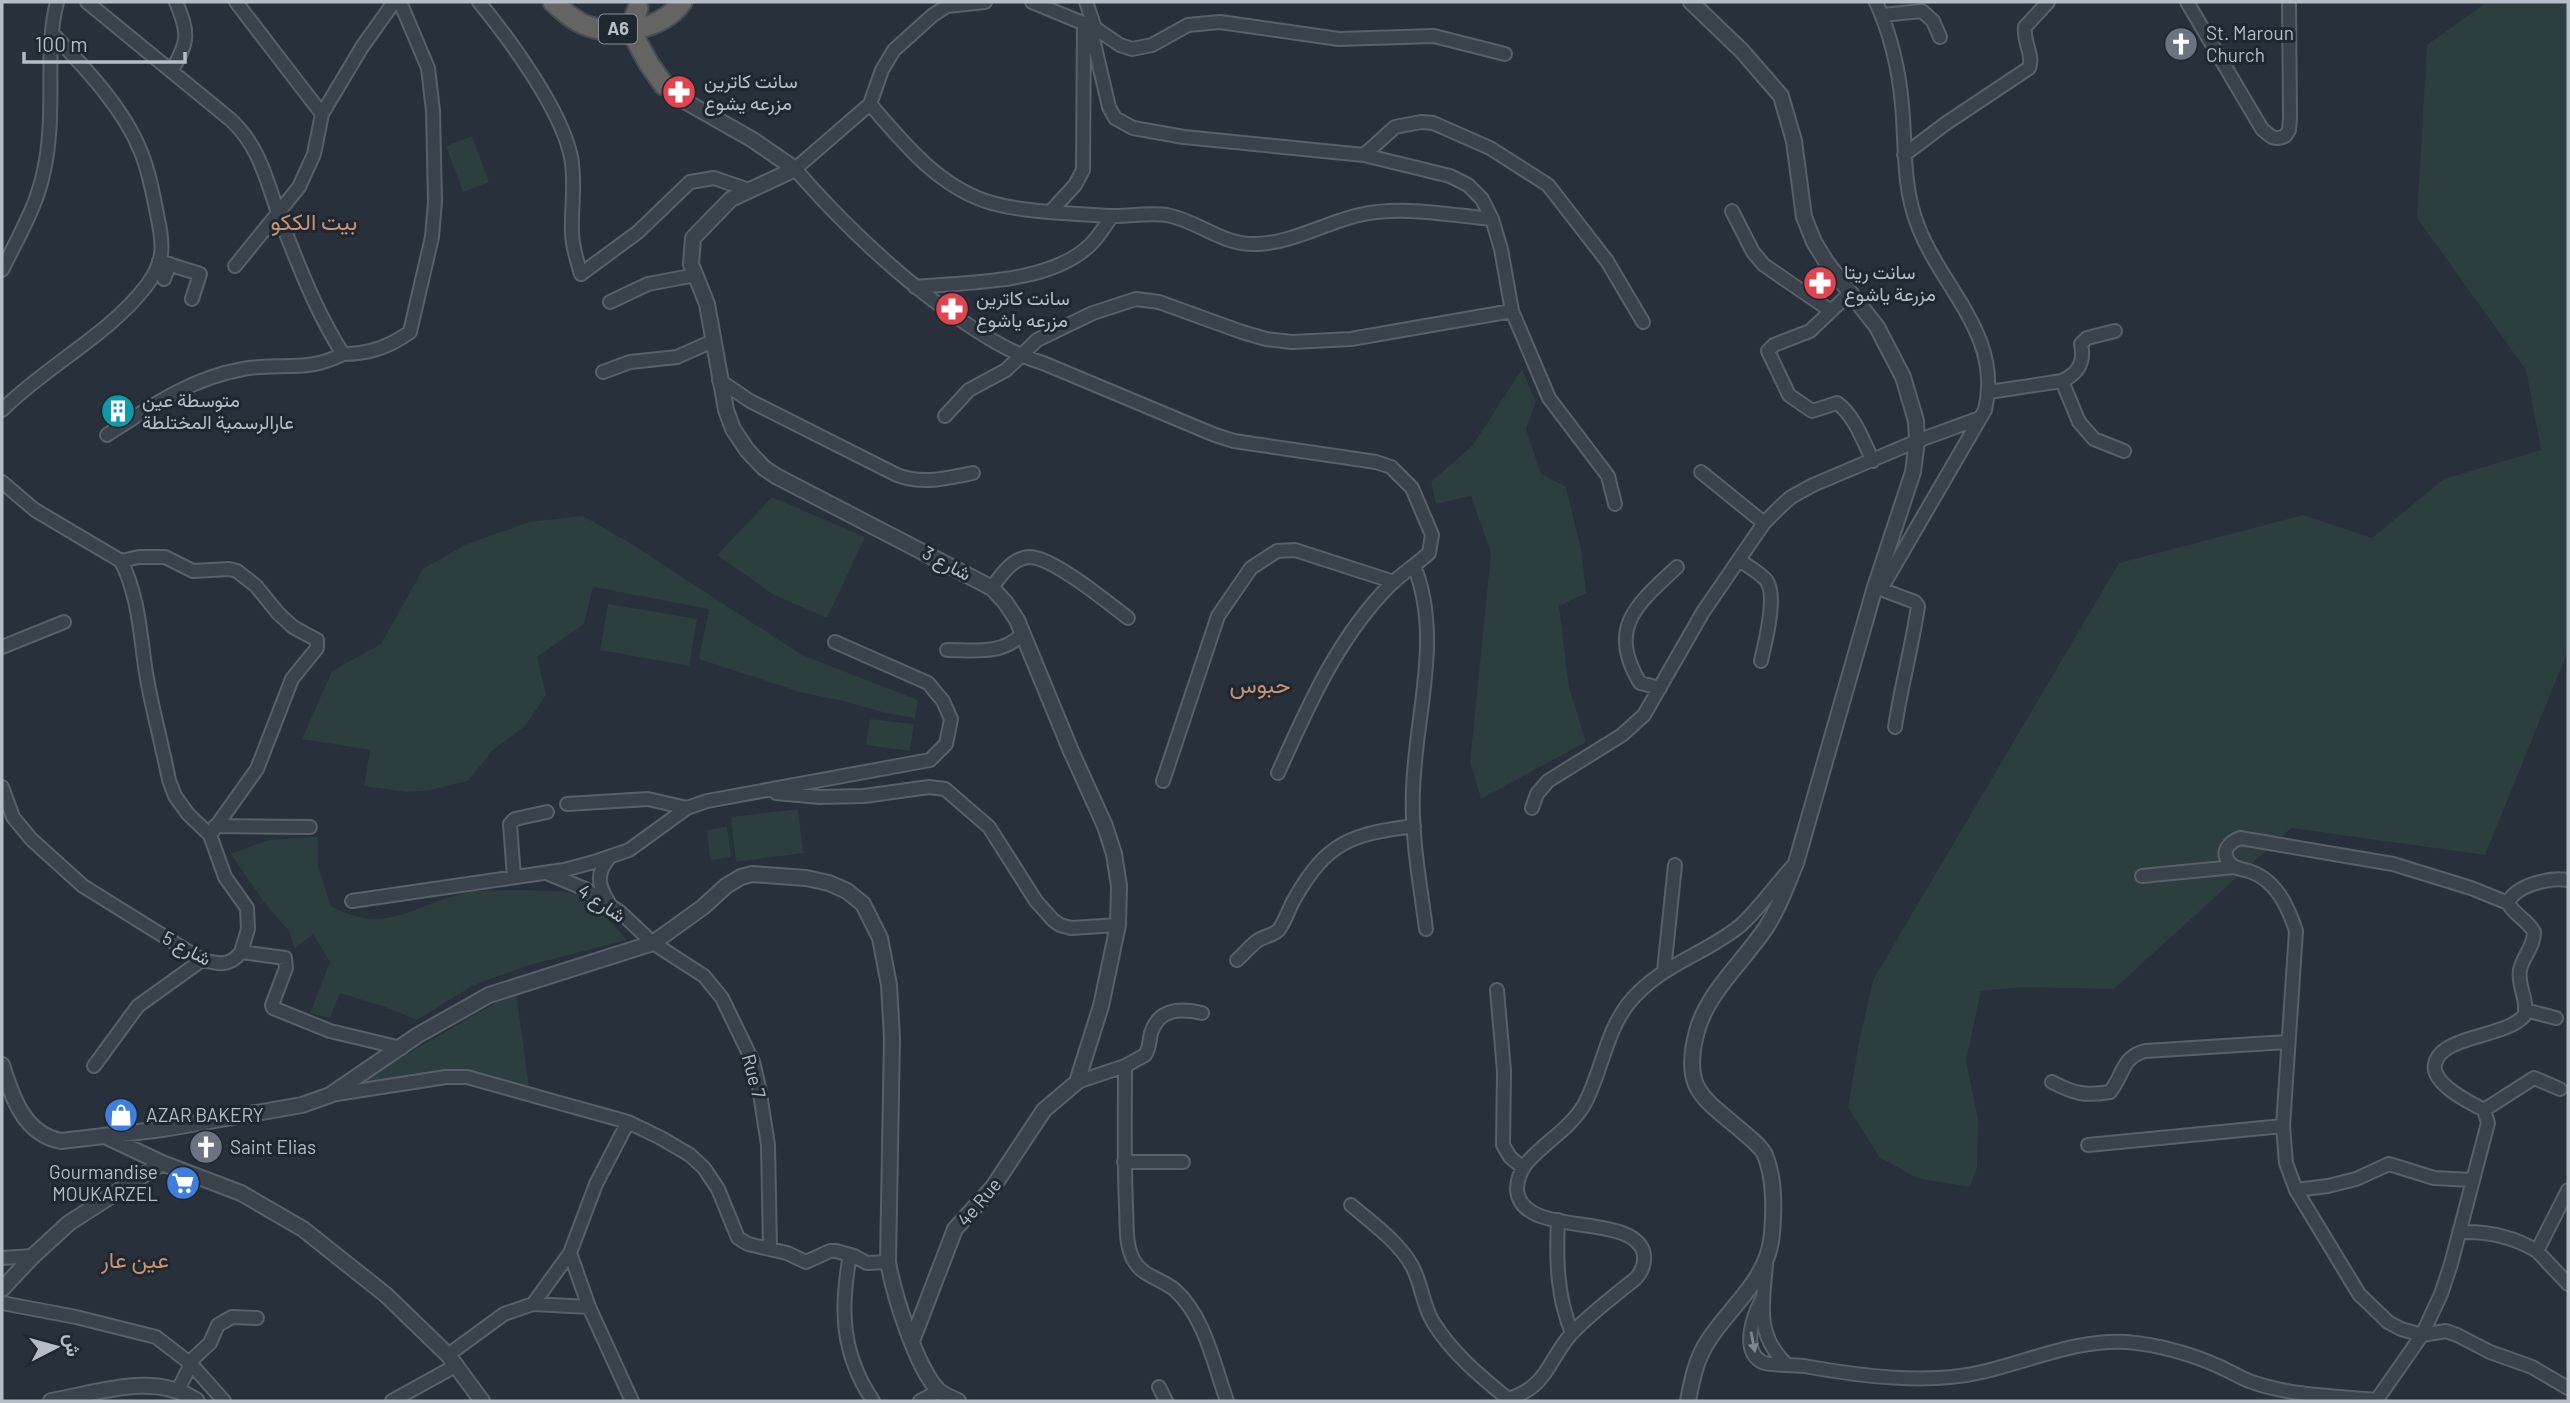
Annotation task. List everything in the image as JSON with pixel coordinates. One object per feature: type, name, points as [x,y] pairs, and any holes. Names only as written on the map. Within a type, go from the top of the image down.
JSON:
[{"type":"highway","name":"A6","points":[[554,2],[586,25],[607,29],[639,28],[669,15],[682,2]]},
{"type":"highway","points":[[637,5],[639,28],[649,64],[664,85]]},
{"type":"street","points":[[2,270],[28,222],[41,187],[50,134],[52,33],[57,2]]},
{"type":"street","points":[[87,2],[172,70],[246,135],[263,165],[278,212],[317,308],[343,354]]},
{"type":"street","points":[[172,70],[183,52],[187,35],[176,2]]},
{"type":"street","points":[[236,2],[322,114]]},
{"type":"street","points":[[235,266],[294,194],[314,154],[322,114],[362,47],[394,2]]},
{"type":"street","points":[[107,435],[173,392],[226,372],[250,367],[304,367],[328,362],[343,354],[376,350],[396,342],[410,332],[432,237],[435,189],[430,81],[421,49],[400,2]]},
{"type":"street","points":[[479,2],[523,62],[549,104],[564,135],[573,177],[573,247],[581,274],[638,232],[690,182],[714,178],[748,190]]},
{"type":"street","points":[[795,169],[870,104],[882,70],[894,50],[933,15],[947,6],[985,2]]},
{"type":"street","points":[[1032,2],[1090,26],[1120,45],[1132,49],[1152,45],[1188,25],[1220,22],[1339,39],[1434,36],[1505,54]]},
{"type":"street","points":[[1086,2],[1109,107],[1115,118],[1126,125],[1184,137],[1364,155],[1450,176],[1468,185],[1482,200],[1492,219],[1512,311],[1549,398],[1608,476],[1615,504]]},
{"type":"street","points":[[1691,2],[1742,51],[1781,96],[1794,141],[1804,217],[1814,243],[1877,327],[1903,377],[1916,421],[1917,441],[1913,472],[1796,863],[1768,925],[1712,1000],[1698,1030],[1692,1061],[1695,1084],[1702,1098],[1755,1143],[1764,1154],[1773,1196],[1772,1236],[1762,1299],[1751,1324],[1754,1352],[1761,1362],[1785,1363],[1878,1378],[1948,1376],[1981,1373],[2042,1354],[2087,1345],[2126,1342],[2191,1355],[2249,1381],[2270,1387],[2377,1401],[2422,1335],[2441,1294],[2488,1123],[2484,1110],[2438,1079],[2435,1072],[2438,1055],[2452,1044],[2510,1026],[2520,1020],[2525,1010],[2519,980],[2520,970],[2534,940],[2534,932],[2508,903],[2471,888],[2393,864],[2240,838],[2231,841],[2225,850],[2227,860],[2234,867]]},
{"type":"street","points":[[1876,2],[1893,54],[1902,104],[1908,191],[1918,226],[1976,328],[1985,355],[1989,392],[1985,410],[1878,588]]},
{"type":"street","points":[[1904,155],[2029,68],[2031,61],[2025,41],[2025,27],[2048,2]]},
{"type":"street","points":[[2187,2],[2262,129],[2272,139],[2276,139],[2285,136],[2289,130],[2289,2]]},
{"type":"street","points":[[1882,15],[1922,11],[1933,21],[1940,37]]},
{"type":"street","points":[[1052,210],[1075,185],[1083,170],[1090,26]]},
{"type":"street","points":[[52,33],[86,69],[133,135],[141,151],[163,236],[164,279]]},
{"type":"street","points":[[664,85],[681,99],[753,140],[795,169],[840,220],[915,287],[968,325],[1021,356],[1225,438],[1376,462],[1391,467],[1412,488],[1432,535],[1429,553],[1394,582],[1370,608],[1334,658],[1314,693],[1278,774]]},
{"type":"street","points":[[870,104],[920,160],[957,187],[992,202],[1016,208],[1112,216],[1169,216],[1244,245],[1272,243],[1363,214],[1411,212],[1492,219]]},
{"type":"street","points":[[1364,155],[1395,127],[1420,122],[1433,123],[1490,148],[1548,185],[1607,261],[1643,322]]},
{"type":"street","name":"شارع 3","points":[[795,169],[748,190],[725,204],[692,238],[691,264],[707,304],[719,380],[733,429],[741,443],[764,468],[992,588],[1017,620],[1021,635],[1105,826],[1114,854],[1119,886],[1118,925],[1101,1006],[1077,1082]]},
{"type":"street","points":[[1732,211],[1753,252],[1765,265],[1831,311]]},
{"type":"street","points":[[915,287],[965,283],[1046,270],[1074,257],[1089,246],[1112,216]]},
{"type":"street","points":[[165,262],[200,274],[192,299]]},
{"type":"street","points":[[2,410],[117,317],[165,262]]},
{"type":"street","points":[[610,302],[648,284],[696,275]]},
{"type":"street","points":[[1850,293],[1810,331],[1774,345],[1768,351],[1789,394],[1812,411],[1836,403],[1840,406],[1851,418],[1873,461]]},
{"type":"street","points":[[945,416],[969,390],[1006,370],[1031,344],[1093,313],[1136,299],[1159,302],[1266,339],[1292,342],[1351,339],[1512,311]]},
{"type":"street","points":[[1989,392],[2062,381],[2075,375],[2084,357],[2081,344],[2087,338],[2115,331]]},
{"type":"street","points":[[603,372],[630,362],[677,357],[713,341]]},
{"type":"street","points":[[719,380],[750,401],[908,480],[927,481],[973,473]]},
{"type":"street","points":[[2062,381],[2079,422],[2094,439],[2124,451]]},
{"type":"street","points":[[1532,808],[1537,794],[1548,780],[1634,726],[1644,715],[1703,612],[1764,523],[1791,497],[1917,441],[1980,418]]},
{"type":"street","points":[[1701,472],[1764,523]]},
{"type":"street","points":[[2,482],[35,510],[121,561],[135,593],[148,681],[169,780],[175,796],[188,814],[213,830],[310,827]]},
{"type":"street","points":[[1163,781],[1218,616],[1251,568],[1277,551],[1295,550],[1394,582]]},
{"type":"street","points":[[121,561],[139,557],[165,557],[193,571],[237,571],[256,586],[293,627],[317,640],[317,648],[292,679],[257,769],[213,830]]},
{"type":"street","points":[[992,588],[1013,564],[1030,557],[1053,565],[1128,618]]},
{"type":"street","points":[[1739,560],[1768,582],[1772,594],[1761,661]]},
{"type":"street","points":[[1414,566],[1426,608],[1421,718],[1414,769],[1414,826],[1426,929]]},
{"type":"street","points":[[1660,688],[1640,683],[1628,663],[1625,633],[1632,615],[1643,601],[1677,567]]},
{"type":"street","points":[[1878,588],[1915,602],[1918,606],[1895,727]]},
{"type":"street","points":[[2,647],[64,622]]},
{"type":"street","points":[[947,650],[988,650],[1011,646],[1021,635]]},
{"type":"street","points":[[352,901],[545,873],[609,858],[629,850],[687,808],[707,801],[930,760],[946,744],[951,719],[943,701],[928,683],[835,642]]},
{"type":"street","name":"شارع 5","points":[[2,786],[13,817],[31,839],[83,886],[202,960],[218,965],[228,963],[241,952],[262,953],[286,960],[286,968],[272,1005],[275,1009],[330,1031],[401,1048]]},
{"type":"street","points":[[766,792],[820,797],[864,796],[929,787],[945,789],[989,827],[1036,901],[1059,925],[1071,928],[1118,925]]},
{"type":"street","points":[[567,804],[648,799],[687,808]]},
{"type":"street","points":[[514,877],[510,824],[515,819],[547,812]]},
{"type":"street","points":[[1237,960],[1257,941],[1279,930],[1313,868],[1329,852],[1342,843],[1379,830],[1414,826]]},
{"type":"street","points":[[213,830],[225,877],[247,908],[248,929],[241,952]]},
{"type":"street","points":[[609,858],[600,871],[599,883],[610,905]]},
{"type":"street","points":[[1351,1205],[1405,1255],[1413,1268],[1426,1310],[1434,1325],[1475,1373],[1506,1400],[1529,1391],[1572,1333],[1642,1272],[1643,1252],[1641,1246],[1628,1235],[1558,1220],[1539,1214],[1520,1201],[1517,1180],[1523,1168],[1568,1127],[1583,1107],[1597,1080],[1614,1026],[1629,1003],[1664,971],[1740,926],[1796,863]]},
{"type":"street","points":[[1664,971],[1675,864]]},
{"type":"street","points":[[2143,876],[2234,867],[2260,876],[2276,890],[2287,905],[2296,930],[2283,1126],[2286,1163],[2296,1190],[2360,1294],[2388,1322],[2422,1335],[2446,1331],[2457,1335],[2490,1352],[2532,1367],[2568,1388]]},
{"type":"street","name":"شارع 4","points":[[545,873],[568,880],[610,905],[653,943]]},
{"type":"street","points":[[330,1095],[418,1035],[489,995],[653,943],[741,877],[752,874],[806,878],[829,883],[847,891],[869,911],[880,938],[889,985],[892,1038],[888,1262],[912,1341],[941,1395]]},
{"type":"street","points":[[2508,903],[2513,894],[2551,878],[2568,880]]},
{"type":"street","name":"Rue 7","points":[[653,943],[704,976],[723,998],[753,1062],[768,1146],[769,1248]]},
{"type":"street","points":[[94,1066],[138,1006],[202,960]]},
{"type":"street","points":[[1497,990],[1504,1071],[1503,1145],[1510,1157],[1523,1168]]},
{"type":"street","points":[[1077,1082],[1125,1066],[1145,1055],[1149,1050],[1151,1033],[1157,1020],[1166,1013],[1183,1009],[1202,1013]]},
{"type":"street","points":[[2525,1010],[2556,1018]]},
{"type":"street","points":[[2052,1082],[2083,1096],[2110,1092],[2133,1054],[2287,1042]]},
{"type":"street","points":[[2,1065],[11,1095],[32,1128],[47,1138],[61,1141],[302,1105],[330,1095],[446,1077],[467,1077],[628,1122],[690,1155],[704,1168],[718,1189],[738,1238],[747,1244],[769,1248],[806,1262],[830,1251],[850,1255],[867,1264],[888,1262]]},
{"type":"street","points":[[1125,1066],[1124,1162],[1128,1242],[1133,1258],[1141,1270],[1174,1289],[1189,1306],[1202,1329],[1227,1401]]},
{"type":"street","points":[[2484,1110],[2534,1078],[2560,1089]]},
{"type":"street","name":"4e Rue","points":[[912,1341],[955,1229],[993,1187],[1044,1110],[1077,1082]]},
{"type":"street","points":[[533,1304],[570,1253],[596,1184],[628,1122]]},
{"type":"street","points":[[2088,1145],[2283,1126]]},
{"type":"street","points":[[106,1136],[162,1163],[241,1193],[303,1228],[386,1295],[452,1360],[482,1401]]},
{"type":"street","points":[[1124,1162],[1182,1162]]},
{"type":"street","points":[[2,1289],[69,1223],[162,1163]]},
{"type":"street","points":[[2296,1190],[2356,1179],[2389,1164],[2434,1178],[2471,1180]]},
{"type":"street","points":[[2537,1251],[2568,1190]]},
{"type":"street","points":[[1558,1220],[1558,1280],[1561,1301],[1572,1333]]},
{"type":"street","points":[[2459,1232],[2490,1233],[2510,1238],[2537,1251],[2568,1284]]},
{"type":"street","points":[[570,1253],[589,1307],[632,1401]]},
{"type":"street","points":[[850,1255],[844,1287],[844,1324],[852,1357],[873,1401]]},
{"type":"street","points":[[2,1258],[33,1256]]},
{"type":"street","points":[[1688,1401],[1696,1365],[1707,1341],[1766,1265]]},
{"type":"street","points":[[2,1303],[76,1317],[156,1337],[191,1364],[224,1401]]},
{"type":"street","points":[[392,1401],[452,1360],[504,1314],[533,1304],[589,1307]]},
{"type":"street","points":[[178,1390],[191,1364],[210,1343],[218,1325],[226,1318],[257,1318]]},
{"type":"street","points":[[51,1401],[139,1385],[178,1390],[197,1401]]},
{"type":"street","points":[[1159,1387],[1166,1401]]},
{"type":"street","points":[[920,1401],[941,1395],[958,1401]]},
{"type":"shaded area","points":[[2487,2],[2568,2],[2568,651],[2485,855],[2291,828],[2114,989],[2024,987],[1981,991],[1966,1061],[1978,1119],[1977,1168],[1970,1187],[1917,1178],[1879,1157],[1848,1107],[1873,980],[2119,563],[2303,515],[2372,538],[2444,479],[2541,450],[2526,370],[2417,218],[2427,45]]},
{"type":"shaded area","points":[[472,136],[489,182],[463,192],[446,146]]},
{"type":"shaded area","points":[[1522,369],[1536,402],[1526,429],[1541,474],[1566,487],[1582,553],[1586,593],[1559,606],[1569,687],[1586,742],[1481,799],[1470,762],[1491,553],[1471,496],[1436,504],[1431,482],[1473,445]]},
{"type":"shaded area","points":[[772,497],[865,537],[827,618],[774,595],[717,555]]},
{"type":"shaded area","points":[[583,516],[630,543],[802,655],[918,700],[915,718],[800,692],[699,659],[709,609],[593,587],[584,624],[537,657],[546,695],[525,726],[492,751],[468,781],[430,790],[407,792],[364,786],[370,750],[302,739],[332,671],[381,644],[423,569],[465,545],[529,522]]},
{"type":"shaded area","points":[[608,604],[697,619],[689,666],[600,650]]},
{"type":"shaded area","points":[[870,719],[914,724],[910,751],[866,745]]},
{"type":"shaded area","points":[[798,809],[803,853],[736,862],[731,817]]},
{"type":"shaded area","points":[[727,827],[731,857],[710,860],[707,830]]},
{"type":"shaded area","points":[[318,837],[318,866],[331,906],[348,914],[377,919],[390,917],[479,891],[569,892],[590,903],[627,940],[526,966],[472,986],[417,1020],[340,993],[330,1018],[310,1013],[330,962],[313,934],[295,948],[288,930],[263,901],[231,854],[269,840]]},
{"type":"shaded area","points":[[516,991],[529,1088],[465,1069],[352,1086]]},
{"type":"place","name":"St. Maroun Church","points":[[2181,44]]},
{"type":"place","name":"سانت كاترين مزرعه يشوع","points":[[679,92]]},
{"type":"place","name":"سانت ريتا مزرعة ياشوع","points":[[1820,283]]},
{"type":"place","name":"سانت كاترين مزرعه ياشوع","points":[[952,309]]},
{"type":"place","name":"متوسطة عين عارالرسمية المختلطة","points":[[118,411]]},
{"type":"place","name":"AZAR BAKERY","points":[[121,1115]]},
{"type":"place","name":"Saint Elias","points":[[206,1147]]},
{"type":"place","name":"Gourmandise MOUKARZEL","points":[[183,1183]]},
{"type":"district","name":"بيت الككو","points":[[314,222]]},
{"type":"district","name":"حبوس","points":[[1260,685]]},
{"type":"district","name":"عين عار","points":[[135,1260]]}]
